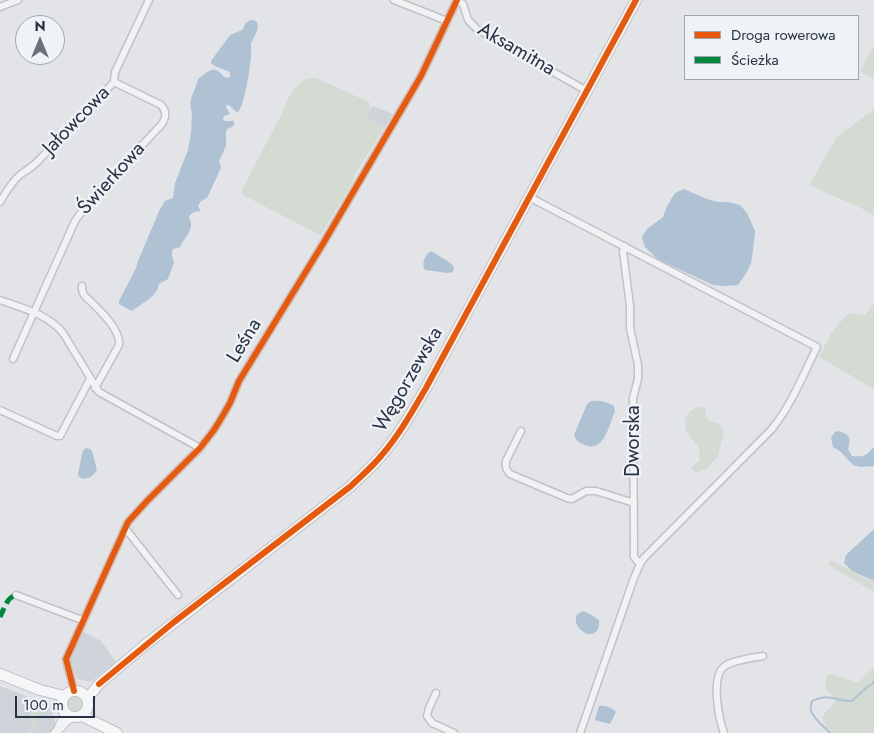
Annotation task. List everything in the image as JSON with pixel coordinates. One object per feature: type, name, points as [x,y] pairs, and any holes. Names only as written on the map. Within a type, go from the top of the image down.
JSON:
[{"type":"main road","name":"Węgorzewska","points":[[77,701],[174,622],[351,486],[381,457],[413,411],[636,0]]},
{"type":"main road","points":[[0,674],[40,690],[77,701],[99,723],[117,733]]},
{"type":"main road","points":[[77,701],[75,718],[68,715],[62,709],[77,701]]},
{"type":"street","points":[[0,7],[18,0]]},
{"type":"street","name":"Jałowcowa","points":[[0,202],[8,188],[19,175],[32,168],[114,82],[115,72],[148,0]]},
{"type":"street","points":[[394,0],[447,21]]},
{"type":"street","name":"Leśna","points":[[77,701],[66,659],[125,528],[134,514],[200,448],[214,430],[240,381],[421,76],[457,0]]},
{"type":"street","name":"Aksamitna","points":[[457,0],[463,4],[468,20],[477,29],[587,90]]},
{"type":"street","name":"Świerkowa","points":[[13,359],[80,213],[165,119],[165,109],[161,105],[114,82]]},
{"type":"street","points":[[529,197],[817,347],[791,400],[771,430],[640,564],[580,733]]},
{"type":"street","name":"Dworska","points":[[625,246],[630,328],[637,356],[638,372],[633,398],[634,557],[640,564]]},
{"type":"street","points":[[82,286],[84,295],[114,328],[120,341],[95,388]]},
{"type":"street","points":[[0,300],[53,322],[63,333],[95,388],[104,396],[200,448]]},
{"type":"street","points":[[0,410],[60,436],[90,379]]},
{"type":"street","points":[[521,431],[506,461],[506,470],[510,474],[567,498],[576,498],[586,491],[596,491],[634,503]]},
{"type":"street","points":[[125,528],[178,595]]},
{"type":"street","points":[[16,595],[82,620]]},
{"type":"street","points":[[724,733],[718,706],[717,688],[720,673],[725,666],[730,664],[763,656]]},
{"type":"street","points":[[436,693],[427,716],[432,723],[454,733]]},
{"type":"street","points":[[57,731],[68,715]]},
{"type":"shaded area","points":[[874,45],[874,79],[860,71]]},
{"type":"shaded area","points":[[316,78],[369,102],[371,109],[366,117],[385,127],[320,235],[243,195],[241,192],[290,95],[303,81]]},
{"type":"shaded area","points":[[373,106],[393,114],[385,127],[366,117]]},
{"type":"shaded area","points":[[874,109],[874,216],[861,208],[809,185],[837,137]]},
{"type":"shaded area","points":[[874,304],[874,389],[819,357],[833,330],[849,313],[865,315]]},
{"type":"shaded area","points":[[699,406],[706,409],[706,416],[709,421],[718,423],[724,432],[718,456],[707,469],[696,473],[691,468],[700,460],[699,447],[686,432],[685,419],[690,411]]},
{"type":"shaded area","points":[[831,560],[866,579],[874,581],[874,592],[827,564]]},
{"type":"shaded area","points":[[82,631],[101,641],[116,662],[90,682],[77,679],[71,661],[71,654]]},
{"type":"shaded area","points":[[874,667],[874,733],[828,733],[822,717],[836,700],[825,688],[827,675],[832,674],[858,683]]},
{"type":"shaded area","points":[[0,686],[49,705],[56,723],[50,733],[0,733]]},
{"type":"shaded area","points":[[71,695],[79,695],[84,700],[82,711],[71,713],[66,708],[66,700]]},
{"type":"shaded area","points":[[33,706],[42,709],[36,719],[34,730],[32,733],[28,733],[32,726],[29,708]]},
{"type":"water","points":[[250,20],[257,22],[258,28],[251,44],[247,86],[241,108],[238,112],[229,105],[226,107],[230,114],[224,116],[223,120],[234,121],[234,125],[227,129],[226,146],[219,161],[220,170],[207,198],[201,201],[198,206],[201,211],[190,215],[191,225],[189,233],[180,247],[173,249],[174,263],[168,279],[159,284],[158,289],[152,296],[132,311],[119,304],[119,301],[136,268],[160,209],[165,201],[173,198],[175,183],[188,150],[191,132],[192,95],[198,79],[211,70],[217,71],[224,77],[229,78],[230,72],[215,66],[211,61],[230,35],[242,30]]},
{"type":"water","points":[[684,189],[717,202],[740,205],[747,213],[755,231],[753,251],[751,263],[738,285],[713,285],[657,259],[645,247],[642,237],[647,229],[663,217],[675,193]]},
{"type":"water","points":[[431,251],[449,262],[454,267],[453,272],[425,270],[423,265],[424,259]]},
{"type":"water","points":[[591,401],[609,403],[614,406],[615,411],[605,436],[597,445],[591,446],[579,442],[574,435],[587,404]]},
{"type":"water","points":[[838,431],[849,437],[848,449],[852,456],[865,455],[874,447],[874,466],[860,467],[853,465],[841,452],[833,447],[831,437]]},
{"type":"water","points":[[86,448],[92,451],[97,470],[93,475],[84,479],[79,477],[78,474],[82,454]]},
{"type":"water","points":[[874,529],[874,581],[852,571],[844,563],[846,555]]},
{"type":"water","points":[[583,611],[599,621],[599,627],[595,633],[587,634],[577,626],[577,614]]},
{"type":"water","points":[[599,706],[608,707],[616,712],[610,724],[595,720]]},
{"type":"waterway","points":[[830,733],[812,713],[812,701],[825,697],[852,701],[874,681]]},
{"type":"marked path","points":[[0,617],[8,601],[16,595]]},
{"type":"cycle path","points":[[74,691],[66,659],[128,522],[200,448],[214,430],[230,403],[239,381],[324,242],[421,76],[457,0]]},
{"type":"cycle path","points":[[99,684],[174,622],[351,486],[388,448],[426,388],[636,0]]}]
